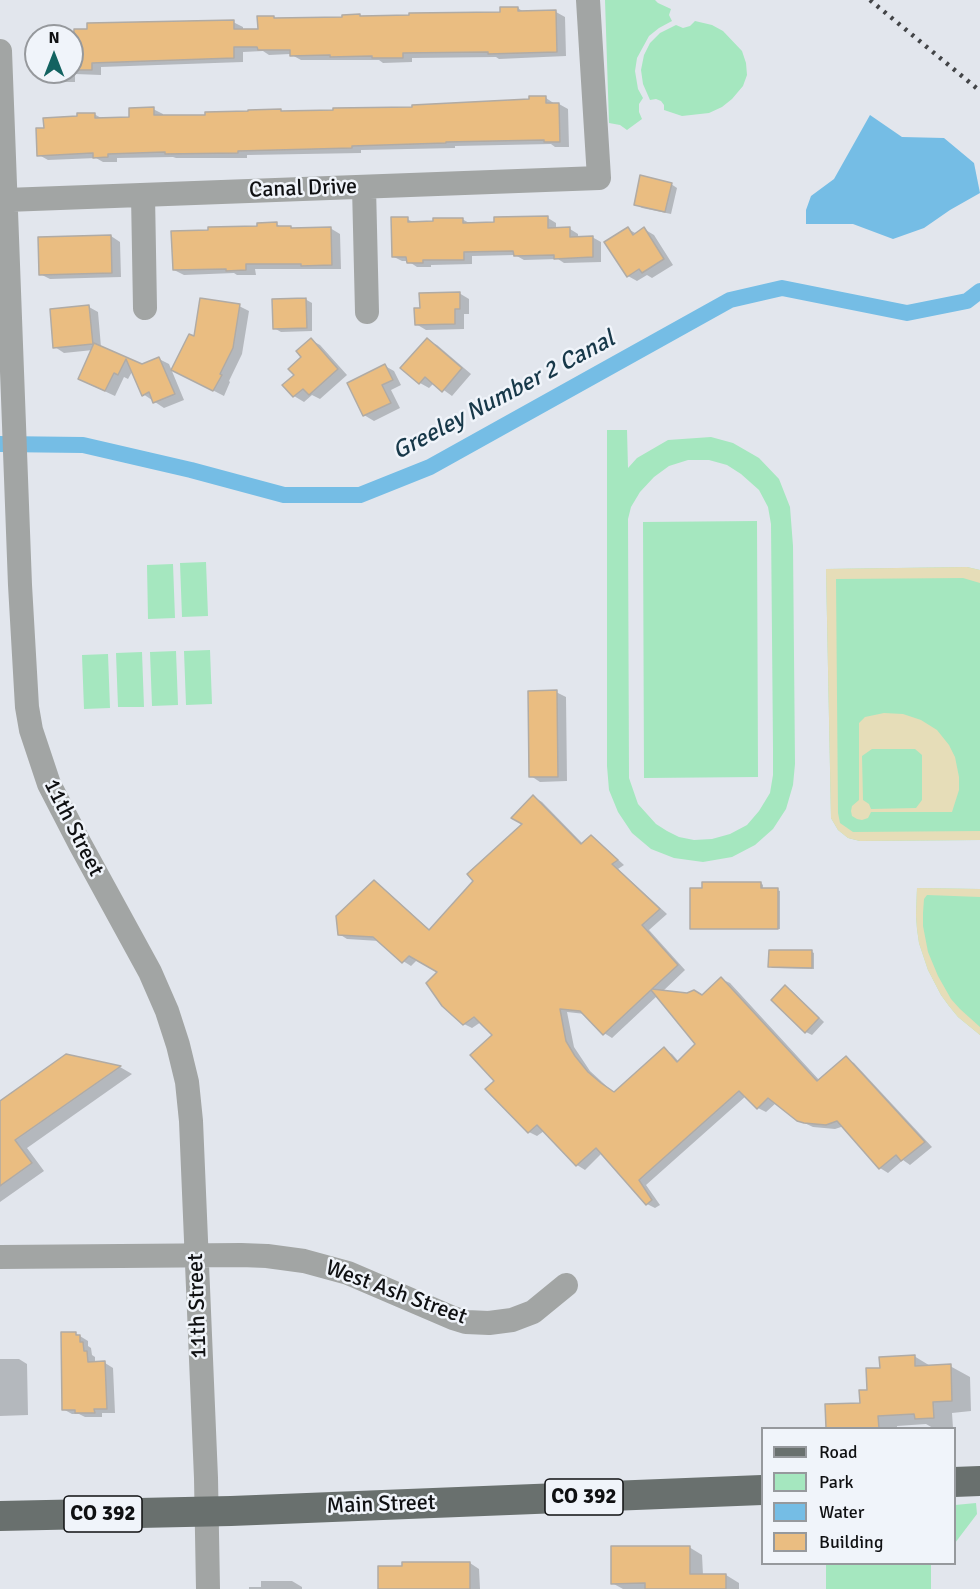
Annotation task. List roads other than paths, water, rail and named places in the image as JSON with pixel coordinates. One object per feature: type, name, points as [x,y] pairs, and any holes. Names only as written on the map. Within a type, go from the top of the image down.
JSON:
[{"type":"main road","points":[[956,1482],[980,1481]]},
{"type":"main road","name":"Main Street","points":[[0,1516],[207,1512],[761,1490]]},
{"type":"street","name":"Canal Drive","points":[[6,200],[599,178],[588,0]]},
{"type":"street","name":"11th Street","points":[[0,51],[27,707],[31,730],[49,784],[150,972],[176,1036],[187,1082],[191,1121],[208,1589]]},
{"type":"street","points":[[364,187],[367,312]]},
{"type":"street","points":[[142,195],[145,308]]},
{"type":"street","name":"West Ash Street","points":[[0,1257],[267,1256],[304,1261],[348,1273],[466,1322],[489,1323],[512,1320],[533,1312],[566,1286]]},
{"type":"water","points":[[870,115],[902,137],[944,138],[974,163],[980,193],[924,228],[893,239],[853,224],[806,224],[806,210],[811,196],[834,179]]},
{"type":"waterway","name":"Greeley Number 2 Canal","points":[[0,444],[83,445],[191,470],[284,495],[360,495],[430,467],[730,300],[782,288],[907,313],[967,301],[980,291]]},
{"type":"railway","points":[[870,0],[980,91]]}]
